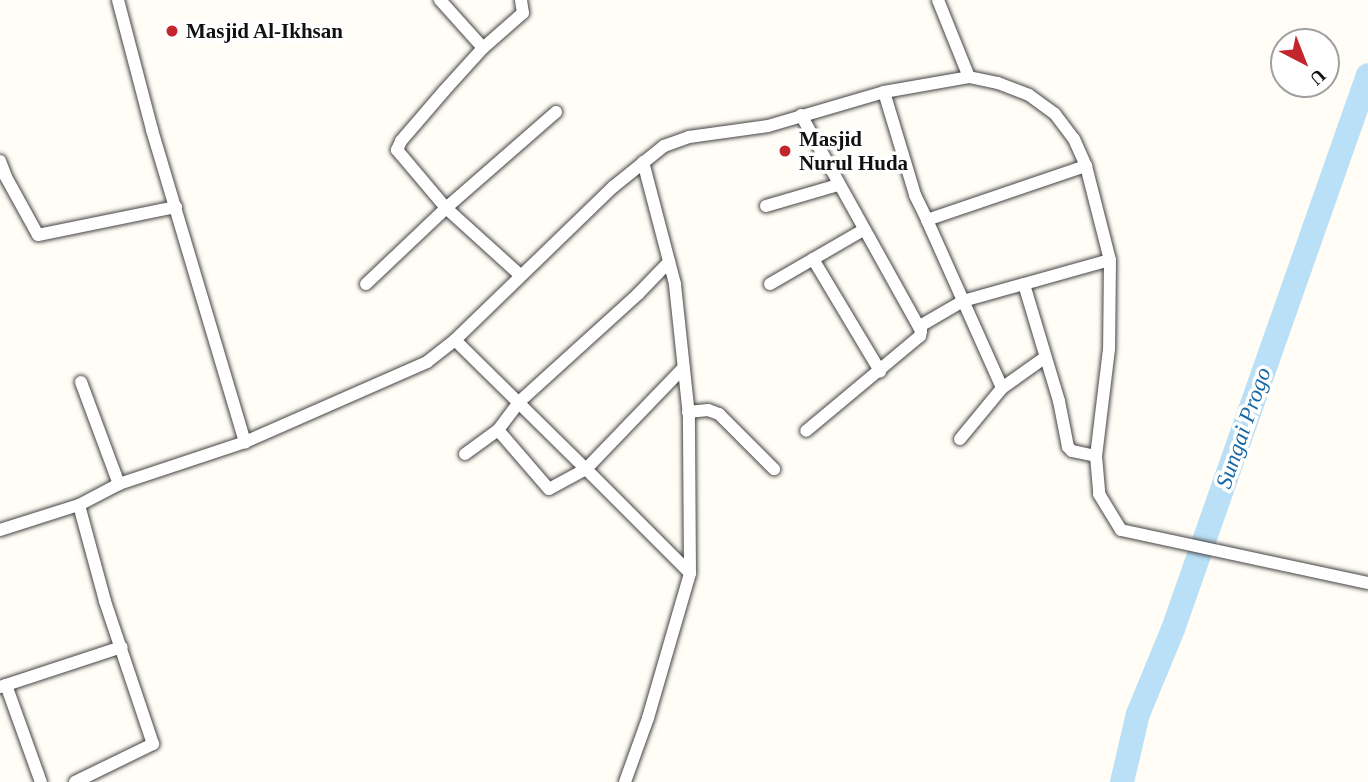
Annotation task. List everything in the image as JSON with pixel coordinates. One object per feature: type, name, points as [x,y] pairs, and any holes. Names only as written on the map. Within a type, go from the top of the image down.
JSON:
[{"type":"street","points":[[118,0],[152,130],[245,442]]},
{"type":"street","points":[[440,0],[483,48]]},
{"type":"street","points":[[520,275],[446,208],[399,155],[398,146],[483,48],[523,13],[521,0]]},
{"type":"street","points":[[938,0],[969,77]]},
{"type":"street","points":[[0,530],[79,505],[119,484],[245,442],[329,408],[428,362],[455,340],[520,275],[643,162],[664,146],[689,137],[768,126],[884,92],[969,77],[998,83],[1030,95],[1055,114],[1074,139],[1086,166],[1110,260],[1109,349],[1096,456],[1099,494],[1121,530],[1368,583]]},
{"type":"street","points":[[884,92],[915,195],[1002,388]]},
{"type":"street","points":[[366,284],[446,208],[556,112]]},
{"type":"street","points":[[801,116],[863,230],[920,326],[920,335],[806,431]]},
{"type":"street","points":[[0,160],[3,179],[38,235],[176,207]]},
{"type":"street","points":[[625,782],[648,718],[690,573],[688,412],[675,284],[643,162]]},
{"type":"street","points":[[927,220],[1086,166]]},
{"type":"street","points":[[766,206],[838,185]]},
{"type":"street","points":[[770,284],[863,230]]},
{"type":"street","points":[[813,259],[880,371]]},
{"type":"street","points":[[920,326],[963,301],[1110,260]]},
{"type":"street","points":[[465,454],[498,430],[519,402],[638,294],[669,262]]},
{"type":"street","points":[[1024,284],[1059,401],[1069,449],[1096,456]]},
{"type":"street","points":[[455,340],[690,573]]},
{"type":"street","points":[[960,439],[1002,388],[1044,358]]},
{"type":"street","points":[[498,430],[549,489],[586,469],[684,367]]},
{"type":"street","points":[[81,382],[119,484]]},
{"type":"street","points":[[688,412],[708,410],[719,414],[774,469]]},
{"type":"street","points":[[75,782],[153,746],[105,601],[79,505]]},
{"type":"street","points":[[41,782],[3,686],[122,647]]},
{"type":"waterway","name":"Sungai Progo","points":[[1122,782],[1138,714],[1173,629],[1368,75]]},
{"type":"place","name":"Masjid Al-Ikhsan","points":[[172,31]]},
{"type":"place","name":"Masjid Nurul Huda","points":[[785,151]]}]
